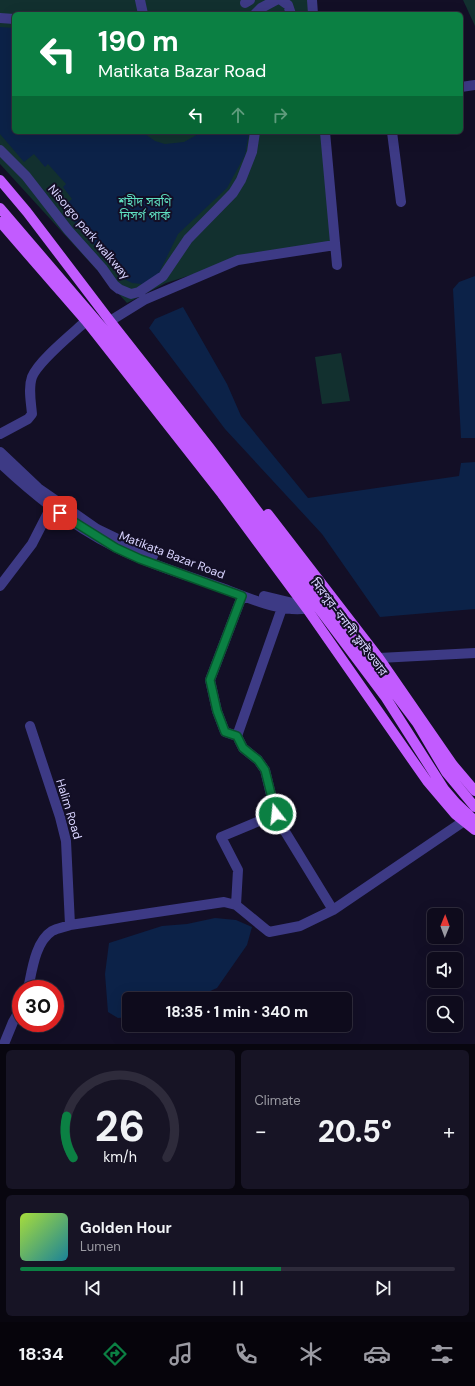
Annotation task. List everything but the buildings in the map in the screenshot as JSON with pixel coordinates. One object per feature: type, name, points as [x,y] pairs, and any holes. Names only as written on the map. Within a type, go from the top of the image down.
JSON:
[{"type":"main road","points":[[0,180],[27,212],[110,321],[129,336],[379,658],[453,765],[475,791]]},
{"type":"main road","name":"মিরপুর-বনানী ফ্লাইওভার","points":[[0,208],[113,340],[200,449],[390,704],[444,789],[475,821]]},
{"type":"main road","points":[[0,222],[86,321],[222,494],[304,605],[427,781],[463,821],[475,830]]},
{"type":"main road","name":"মিরপুর-বনানী ফ্লাইওভার","points":[[110,321],[210,448],[408,712],[446,772],[475,807]]},
{"type":"street","points":[[140,0],[143,12]]},
{"type":"street","points":[[257,12],[261,8],[276,0]]},
{"type":"street","points":[[281,0],[288,5],[290,12]]},
{"type":"street","points":[[312,0],[313,12]]},
{"type":"street","points":[[0,18],[12,18]]},
{"type":"street","points":[[463,87],[475,85]]},
{"type":"street","name":"Nisorgo park walkway","points":[[0,150],[26,176],[68,230],[102,268],[114,284],[119,289],[131,294],[139,292],[163,276],[188,239],[233,193],[241,180],[252,152],[255,134]]},
{"type":"street","points":[[325,134],[337,265]]},
{"type":"street","points":[[392,134],[401,202]]},
{"type":"street","points":[[110,321],[144,300],[238,260],[335,245]]},
{"type":"street","points":[[0,434],[28,419],[32,414],[30,394],[32,376],[47,357],[86,321]]},
{"type":"street","name":"Matikata Bazar Road","points":[[0,452],[38,488],[97,528],[146,554],[240,590],[304,605]]},
{"type":"street","name":"Matikata Bazar Road","points":[[0,463],[29,490],[52,507],[116,548],[140,559],[242,596],[282,608],[334,600]]},
{"type":"street","points":[[0,586],[32,544],[52,507]]},
{"type":"street","points":[[242,596],[210,680],[217,711],[225,732],[237,736],[243,748],[258,760],[265,770],[276,814],[286,834],[333,910]]},
{"type":"street","points":[[237,736],[282,608]]},
{"type":"street","points":[[379,658],[475,653]]},
{"type":"street","name":"Halim Road","points":[[30,726],[60,817],[66,841],[70,925]]},
{"type":"street","points":[[236,905],[238,870],[221,837],[276,814]]},
{"type":"street","points":[[30,980],[37,952],[44,938],[53,930],[70,925],[224,902],[236,905],[269,932],[300,926],[333,910],[463,821],[475,815]]},
{"type":"street","points":[[4,1044],[12,1024]]},
{"type":"green space","name":"শহীদ সরণি নিসর্গ পার্ক","points":[[0,0],[312,0],[313,12],[12,12],[12,134],[325,134],[335,245],[238,260],[166,283],[127,303],[0,164]]},
{"type":"green space","points":[[463,0],[475,0],[475,26]]},
{"type":"green space","points":[[341,353],[350,401],[322,404],[315,357]]},
{"type":"water","points":[[0,27],[12,28],[12,134],[145,134],[155,141],[165,144],[184,142],[198,134],[249,134],[245,155],[227,188],[178,234],[157,277],[142,284],[132,283],[124,279],[62,208],[72,199],[63,187],[66,184],[48,164],[45,167],[34,154],[24,162],[0,134]]},
{"type":"water","points":[[475,276],[475,438],[461,438],[453,289],[459,282]]},
{"type":"water","points":[[183,307],[227,384],[241,416],[308,498],[459,476],[461,463],[475,462],[475,609],[380,617],[322,534],[225,429],[149,328],[155,319]]},
{"type":"water","points":[[215,918],[236,920],[252,927],[247,945],[217,988],[208,992],[122,992],[122,1018],[118,1018],[108,1012],[105,974],[109,943],[162,926],[187,924]]},
{"type":"route","points":[[60,513],[116,548],[140,559],[242,596],[210,680],[217,711],[225,732],[237,736],[243,748],[258,760],[265,770],[276,814]]}]
